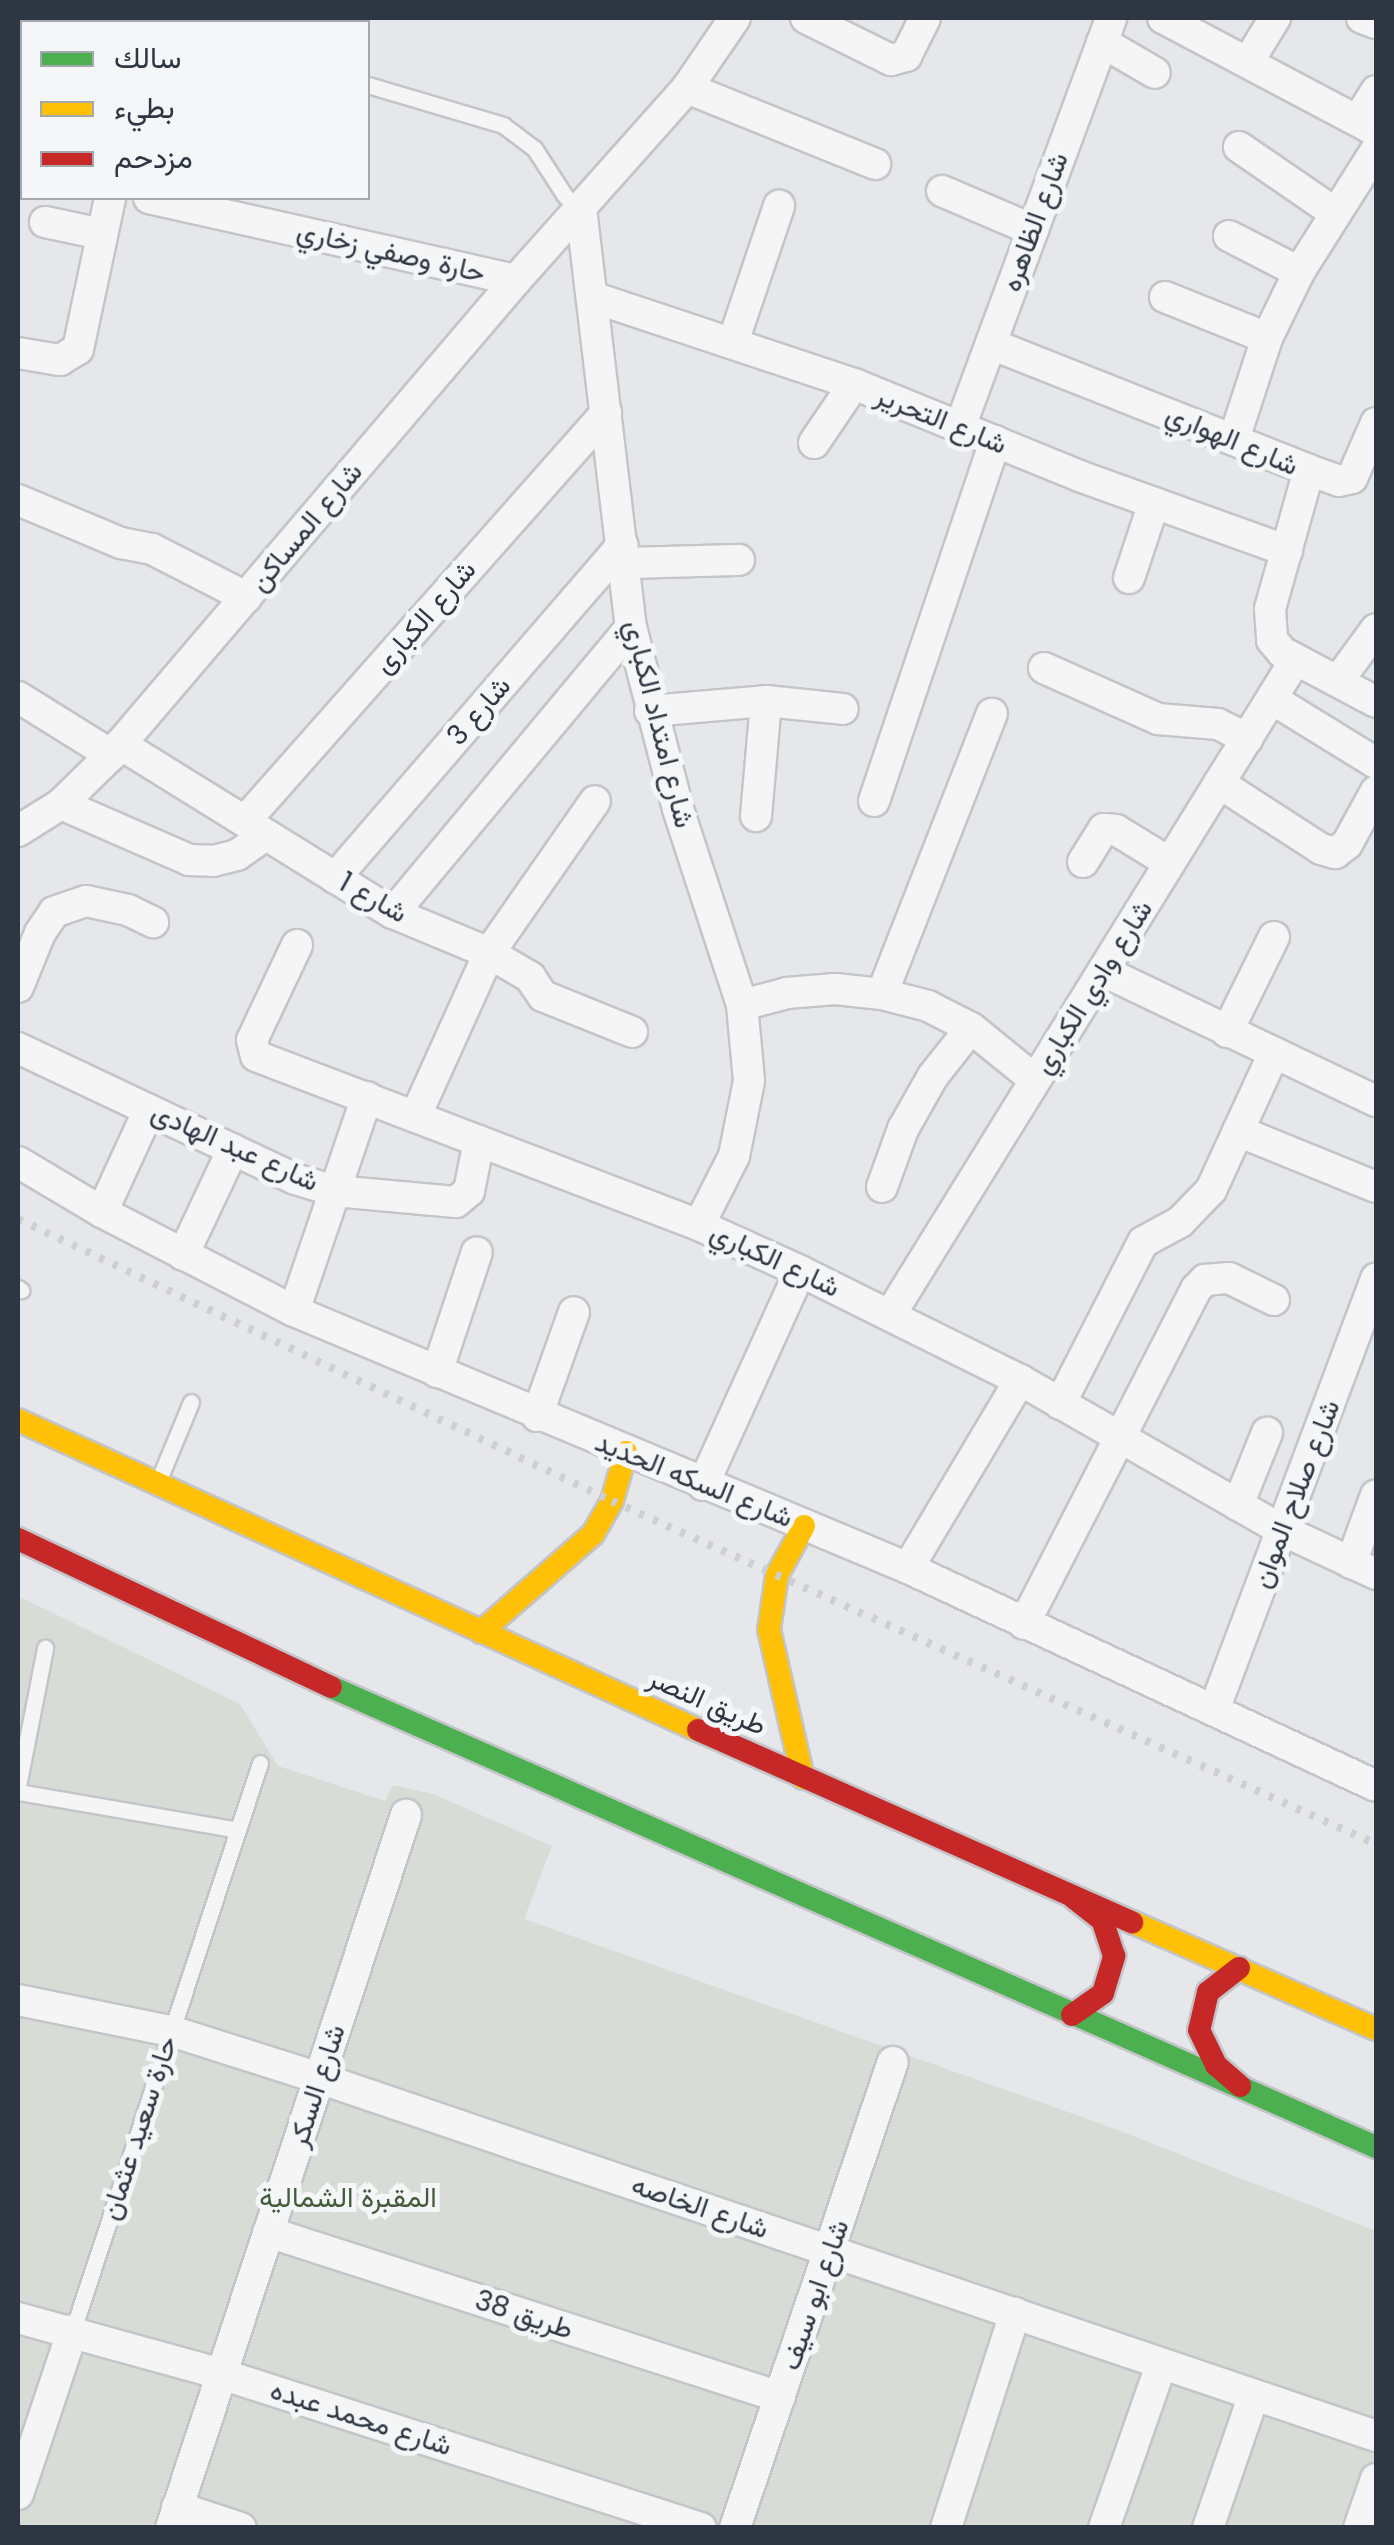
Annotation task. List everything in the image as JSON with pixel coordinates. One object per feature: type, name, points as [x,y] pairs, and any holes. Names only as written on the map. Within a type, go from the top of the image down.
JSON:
[{"type":"highway","name":"طريق النصر","points":[[18,1420],[803,1778],[1376,2029]]},
{"type":"highway","points":[[481,1632],[593,1534],[612,1501],[626,1452]]},
{"type":"highway","points":[[803,1778],[769,1630],[778,1575],[804,1526]]},
{"type":"highway","points":[[18,1539],[290,1672],[1376,2146]]},
{"type":"highway","points":[[1072,2015],[1103,1993],[1114,1956],[1102,1920],[1074,1898]]},
{"type":"highway","points":[[1239,1968],[1208,1992],[1199,2030],[1216,2065],[1240,2086]]},
{"type":"street","name":"شارع المساكن","points":[[33,815],[115,750],[516,280],[687,88],[735,18]]},
{"type":"street","points":[[806,18],[891,60],[906,56],[924,18]]},
{"type":"street","points":[[1163,18],[1367,126],[1376,92]]},
{"type":"street","points":[[1248,62],[1275,18]]},
{"type":"street","points":[[1362,18],[1376,23]]},
{"type":"street","points":[[1106,30],[1155,73]]},
{"type":"street","name":"شارع الظاهره","points":[[960,427],[1106,30]]},
{"type":"street","points":[[687,88],[875,164]]},
{"type":"street","points":[[1239,147],[1334,213]]},
{"type":"street","points":[[1234,439],[1267,338],[1298,272],[1376,150]]},
{"type":"street","points":[[942,190],[1033,230]]},
{"type":"street","points":[[18,353],[60,360],[75,354],[110,200]]},
{"type":"street","name":"حارة وصفي زخاري","points":[[158,200],[516,280]]},
{"type":"street","points":[[733,342],[779,206]]},
{"type":"street","name":"شارع امتداد الكباري","points":[[582,208],[631,627],[650,711],[742,1005],[749,1081],[734,1156],[699,1225]]},
{"type":"street","points":[[45,222],[102,234]]},
{"type":"street","points":[[1229,236],[1298,272]]},
{"type":"street","name":"شارع التحرير","points":[[592,298],[854,384],[1154,503],[1287,551]]},
{"type":"street","points":[[1166,298],[1267,338]]},
{"type":"street","name":"شارع الهواري","points":[[990,344],[1309,470],[1268,625],[1272,640],[1296,659],[1376,702]]},
{"type":"street","points":[[814,443],[854,384]]},
{"type":"street","name":"شارع الكبارى","points":[[33,815],[189,860],[214,861],[238,855],[255,828],[606,413]]},
{"type":"street","points":[[1309,470],[1339,481],[1352,478],[1376,423]]},
{"type":"street","points":[[874,802],[995,441]]},
{"type":"street","points":[[18,500],[121,543],[152,549],[246,597]]},
{"type":"street","points":[[1129,578],[1154,503]]},
{"type":"street","points":[[623,554],[739,560]]},
{"type":"street","name":"شارع 3","points":[[336,878],[623,554]]},
{"type":"street","points":[[393,913],[631,627]]},
{"type":"street","points":[[1338,682],[1376,629]]},
{"type":"street","name":"شارع وادي الكباري","points":[[890,1314],[1296,659]]},
{"type":"street","points":[[1044,668],[1158,720],[1218,724],[1247,739]]},
{"type":"street","name":"شارع 1","points":[[18,697],[255,828],[393,913],[489,952],[530,977],[542,996],[632,1032]]},
{"type":"street","points":[[1272,699],[1376,763]]},
{"type":"street","points":[[650,711],[766,701],[843,708]]},
{"type":"street","points":[[756,816],[766,701]]},
{"type":"street","points":[[882,994],[992,714]]},
{"type":"street","points":[[1219,784],[1328,853],[1347,844],[1376,791]]},
{"type":"street","points":[[416,1115],[489,952],[596,801]]},
{"type":"street","points":[[1082,862],[1104,828],[1116,830],[1170,864]]},
{"type":"street","points":[[18,987],[28,929],[54,912],[86,901],[128,910],[153,922]]},
{"type":"street","points":[[1227,1032],[1274,937]]},
{"type":"street","name":"شارع الكباري","points":[[297,945],[252,1048],[256,1056],[699,1225],[800,1271],[1020,1380],[1282,1530],[1364,1569]]},
{"type":"street","points":[[1103,971],[1376,1101]]},
{"type":"street","points":[[742,1005],[787,993],[835,989],[882,994],[928,1006],[971,1028],[1006,1052],[1035,1080]]},
{"type":"street","points":[[882,1187],[904,1130],[933,1076],[971,1028]]},
{"type":"street","name":"شارع عبد الهادى","points":[[18,1048],[294,1179],[335,1191],[456,1202],[469,1191],[479,1141]]},
{"type":"street","points":[[1060,1404],[1143,1242],[1197,1208],[1211,1190],[1274,1053]]},
{"type":"street","points":[[294,1310],[367,1097]]},
{"type":"street","points":[[102,1212],[149,1110]]},
{"type":"street","points":[[1238,1130],[1376,1187]]},
{"type":"street","points":[[183,1255],[233,1149]]},
{"type":"street","name":"شارع السكه الحديد","points":[[18,1162],[102,1212],[294,1310],[537,1416],[908,1568],[1376,1786]]},
{"type":"street","points":[[437,1372],[477,1252]]},
{"type":"street","points":[[703,1485],[800,1271]]},
{"type":"street","points":[[1024,1624],[1205,1280],[1229,1278],[1274,1300]]},
{"type":"street","name":"شارع صلاح الموان","points":[[1214,1710],[1376,1278]]},
{"type":"street","points":[[537,1416],[574,1312]]},
{"type":"street","points":[[908,1568],[1020,1380]]},
{"type":"street","points":[[1238,1505],[1267,1433]]},
{"type":"street","points":[[1364,1569],[1376,1495]]},
{"type":"street","name":"شارع السكر","points":[[174,2517],[406,1815]]},
{"type":"street","name":"شارع الخاصه","points":[[18,2000],[171,2031],[319,2078],[1376,2436]]},
{"type":"street","name":"شارع ابو سيف","points":[[736,2528],[832,2251],[892,2062]]},
{"type":"street","name":"طريق 38","points":[[268,2232],[780,2397]]},
{"type":"street","points":[[946,2528],[1014,2313]]},
{"type":"street","name":"شارع محمد عبده","points":[[18,2318],[221,2374],[701,2528]]},
{"type":"street","name":"حارة سعيد عثمان","points":[[18,2494],[24,2455],[72,2330]]},
{"type":"street","points":[[1104,2528],[1161,2365]]},
{"type":"street","points":[[1208,2528],[1253,2397]]},
{"type":"street","points":[[1359,2528],[1376,2479]]},
{"type":"street","points":[[174,2517],[241,2528]]},
{"type":"lane","points":[[370,87],[503,125],[534,148],[566,196],[582,208]]},
{"type":"lane","points":[[156,1486],[191,1402]]},
{"type":"lane","points":[[45,1648],[18,1789],[238,1830]]},
{"type":"lane","name":"حارة سعيد عثمان","points":[[72,2330],[260,1763]]},
{"type":"green space","name":"المقبرة الشمالية","points":[[18,1596],[240,1704],[278,1766],[385,1801],[393,1785],[433,1794],[552,1846],[524,1919],[1102,2124],[1376,2231],[1376,2527],[18,2527]]},
{"type":"railway","points":[[18,1219],[612,1501],[1376,1844]]},
{"type":"traffic: fast","points":[[331,1687],[1376,2147]]},
{"type":"traffic: slow","points":[[18,1420],[698,1730]]},
{"type":"traffic: slow","points":[[481,1632],[593,1534],[612,1501],[626,1452]]},
{"type":"traffic: slow","points":[[803,1778],[769,1630],[777,1575],[804,1526]]},
{"type":"traffic: slow","points":[[1132,1922],[1376,2029]]},
{"type":"traffic: jam","points":[[18,1539],[331,1687]]},
{"type":"traffic: jam","points":[[698,1730],[1132,1922]]},
{"type":"traffic: jam","points":[[1072,2015],[1103,1993],[1114,1956],[1102,1920],[1074,1898]]},
{"type":"traffic: jam","points":[[1239,1968],[1208,1992],[1199,2030],[1216,2065],[1240,2086]]}]
